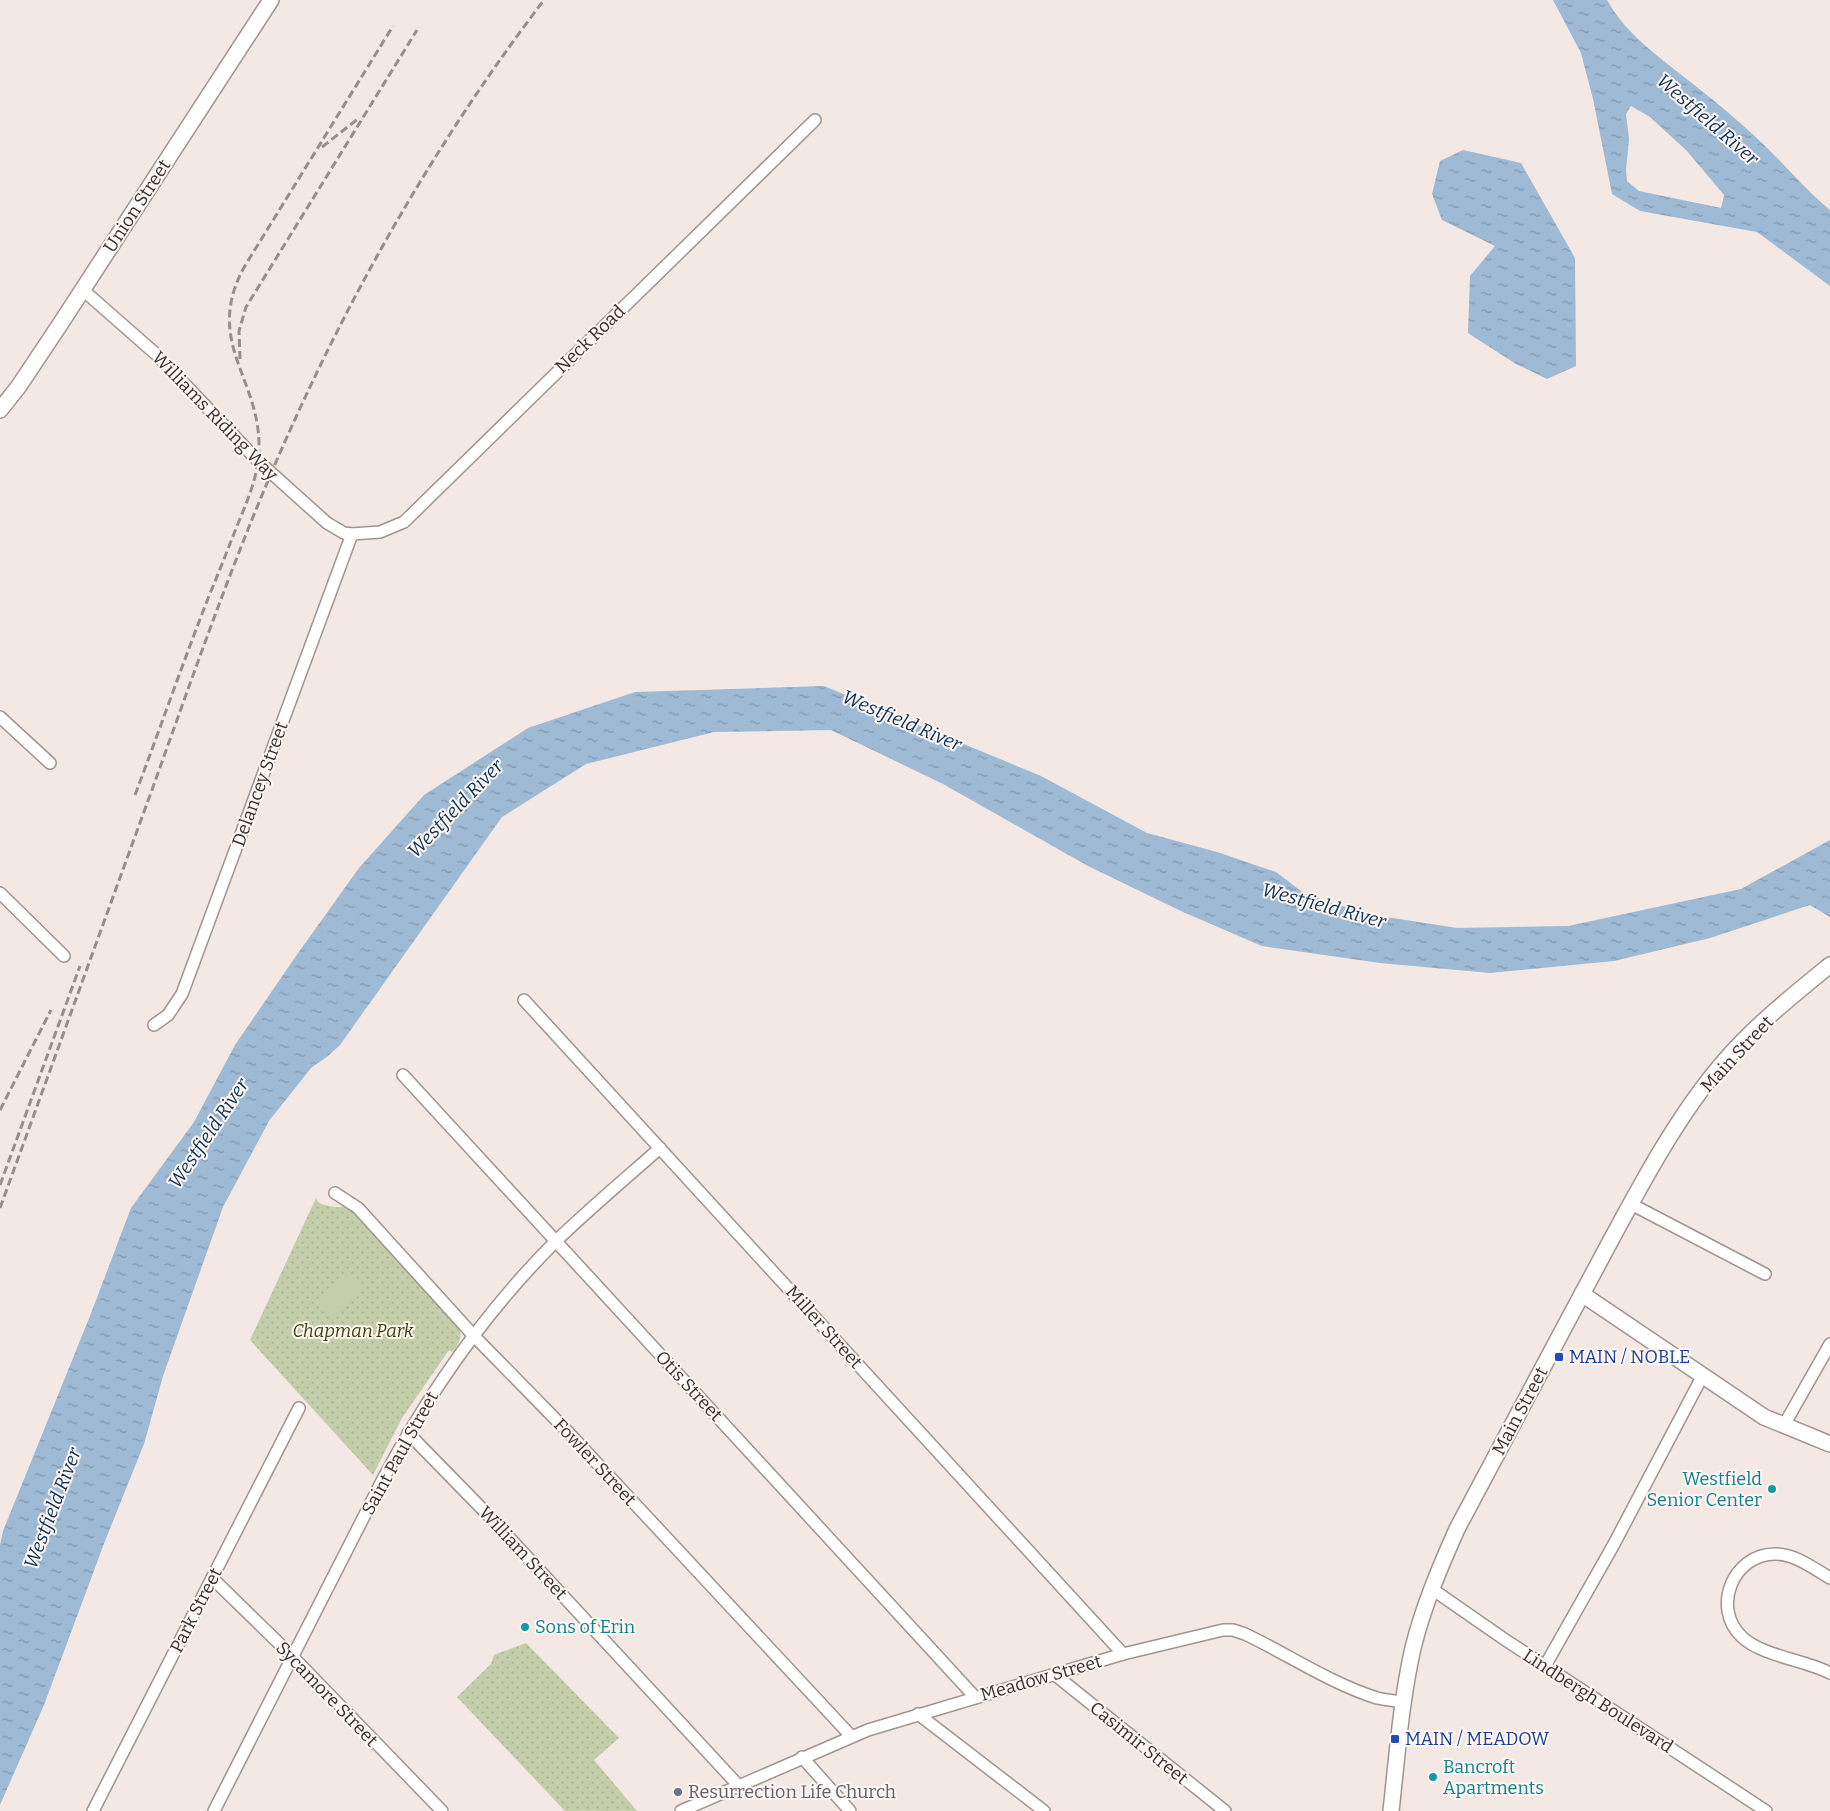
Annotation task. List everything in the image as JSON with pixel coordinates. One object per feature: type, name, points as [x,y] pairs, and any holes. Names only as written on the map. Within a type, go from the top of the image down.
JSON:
[{"type":"main road","name":"Union Street","points":[[0,410],[19,386],[271,0]]},
{"type":"main road","name":"Main Street","points":[[1393,1810],[1404,1702],[1413,1649],[1432,1589],[1457,1529],[1631,1204],[1698,1095],[1721,1065],[1761,1024],[1830,965]]},
{"type":"main road","points":[[1582,1294],[1764,1417],[1830,1444]]},
{"type":"street","name":"Neck Road","points":[[352,534],[380,532],[404,522],[815,120]]},
{"type":"street","name":"Williams Riding Way","points":[[82,290],[157,354],[258,462],[303,504],[326,523],[344,533],[352,534]]},
{"type":"street","name":"Delancey Street","points":[[154,1025],[168,1015],[182,994],[352,534]]},
{"type":"street","points":[[0,717],[50,763]]},
{"type":"street","points":[[0,893],[64,956]]},
{"type":"street","name":"Miller Street","points":[[524,1000],[1123,1654]]},
{"type":"street","name":"Otis Street","points":[[402,1076],[975,1697]]},
{"type":"street","name":"Saint Paul Street","points":[[214,1811],[408,1433],[435,1390],[474,1336],[510,1291],[556,1242],[660,1148]]},
{"type":"street","name":"Fowler Street","points":[[335,1193],[358,1208],[474,1336],[567,1431],[851,1736]]},
{"type":"street","points":[[1631,1204],[1766,1274]]},
{"type":"street","points":[[1784,1425],[1830,1344]]},
{"type":"street","points":[[1545,1666],[1614,1544],[1702,1375]]},
{"type":"street","name":"Park Street","points":[[93,1811],[299,1408]]},
{"type":"street","name":"William Street","points":[[408,1433],[492,1518],[738,1785]]},
{"type":"street","points":[[1830,1578],[1789,1556],[1765,1555],[1751,1561],[1739,1571],[1731,1584],[1727,1608],[1732,1623],[1740,1636],[1746,1641],[1760,1648],[1830,1673]]},
{"type":"street","name":"Sycamore Street","points":[[212,1578],[292,1656],[442,1811]]},
{"type":"street","name":"Lindbergh Boulevard","points":[[1432,1589],[1545,1666],[1766,1811]]},
{"type":"street","name":"Meadow Street","points":[[687,1810],[738,1785],[851,1736],[918,1714],[1123,1654],[1223,1630],[1233,1630],[1245,1634],[1355,1689],[1379,1698],[1404,1702]]},
{"type":"street","name":"Casimir Street","points":[[1054,1674],[1225,1811]]},
{"type":"street","points":[[918,1714],[1044,1811]]},
{"type":"street","points":[[802,1757],[850,1811]]},
{"type":"green space","name":"Chapman Park","points":[[316,1198],[319,1203],[330,1206],[341,1207],[349,1205],[460,1329],[460,1339],[453,1352],[449,1350],[402,1418],[373,1475],[250,1340]]},
{"type":"green space","points":[[349,1274],[365,1289],[334,1319],[319,1303]]},
{"type":"green space","points":[[526,1643],[619,1738],[594,1760],[637,1811],[565,1811],[457,1697],[491,1664],[494,1655]]},
{"type":"water","name":"Westfield River","points":[[1553,0],[1607,0],[1624,25],[1635,36],[1744,126],[1830,210],[1830,286],[1757,232],[1640,211],[1612,194],[1593,99],[1581,53]],"holes":[[[1631,106],[1650,117],[1687,151],[1724,195],[1721,208],[1639,191],[1627,181],[1626,170],[1629,139],[1626,114]]]},
{"type":"water","points":[[1463,150],[1521,163],[1575,258],[1576,366],[1547,379],[1516,364],[1468,333],[1470,276],[1495,246],[1442,220],[1432,194],[1440,161]]},
{"type":"water","name":"Westfield River","points":[[824,686],[1041,776],[1147,833],[1217,852],[1276,872],[1305,894],[1367,914],[1457,928],[1568,926],[1741,889],[1830,840],[1830,917],[1810,905],[1710,938],[1614,961],[1490,973],[1380,963],[1262,946],[1183,912],[1088,866],[943,784],[831,730],[714,732],[586,764],[502,817],[340,1045],[311,1068],[269,1121],[223,1207],[163,1376],[144,1444],[105,1541],[44,1705],[0,1805],[0,1545],[3,1531],[90,1316],[131,1208],[194,1122],[235,1045],[359,868],[424,795],[528,728],[635,692]]},
{"type":"railway","points":[[0,1208],[217,611],[250,523],[287,437],[342,322],[371,266],[403,211],[470,103],[544,0]]},
{"type":"railway","points":[[135,795],[199,621],[247,502],[257,469],[258,433],[254,408],[232,341],[229,318],[233,292],[246,264],[393,26]]},
{"type":"railway","points":[[240,359],[239,331],[246,307],[417,30]]},
{"type":"railway","points":[[322,147],[359,118]]},
{"type":"railway","points":[[0,1185],[80,966]]},
{"type":"railway","points":[[0,1110],[51,1010]]},
{"type":"place","name":"MAIN / NOBLE","points":[[1559,1357]]},
{"type":"place","name":"Westfield Senior Center","points":[[1772,1489]]},
{"type":"place","name":"Sons of Erin","points":[[525,1627]]},
{"type":"place","name":"MAIN / MEADOW","points":[[1395,1739]]},
{"type":"place","name":"Bancroft Apartments","points":[[1433,1777]]},
{"type":"place","name":"Resurrection Life Church","points":[[678,1792]]}]
